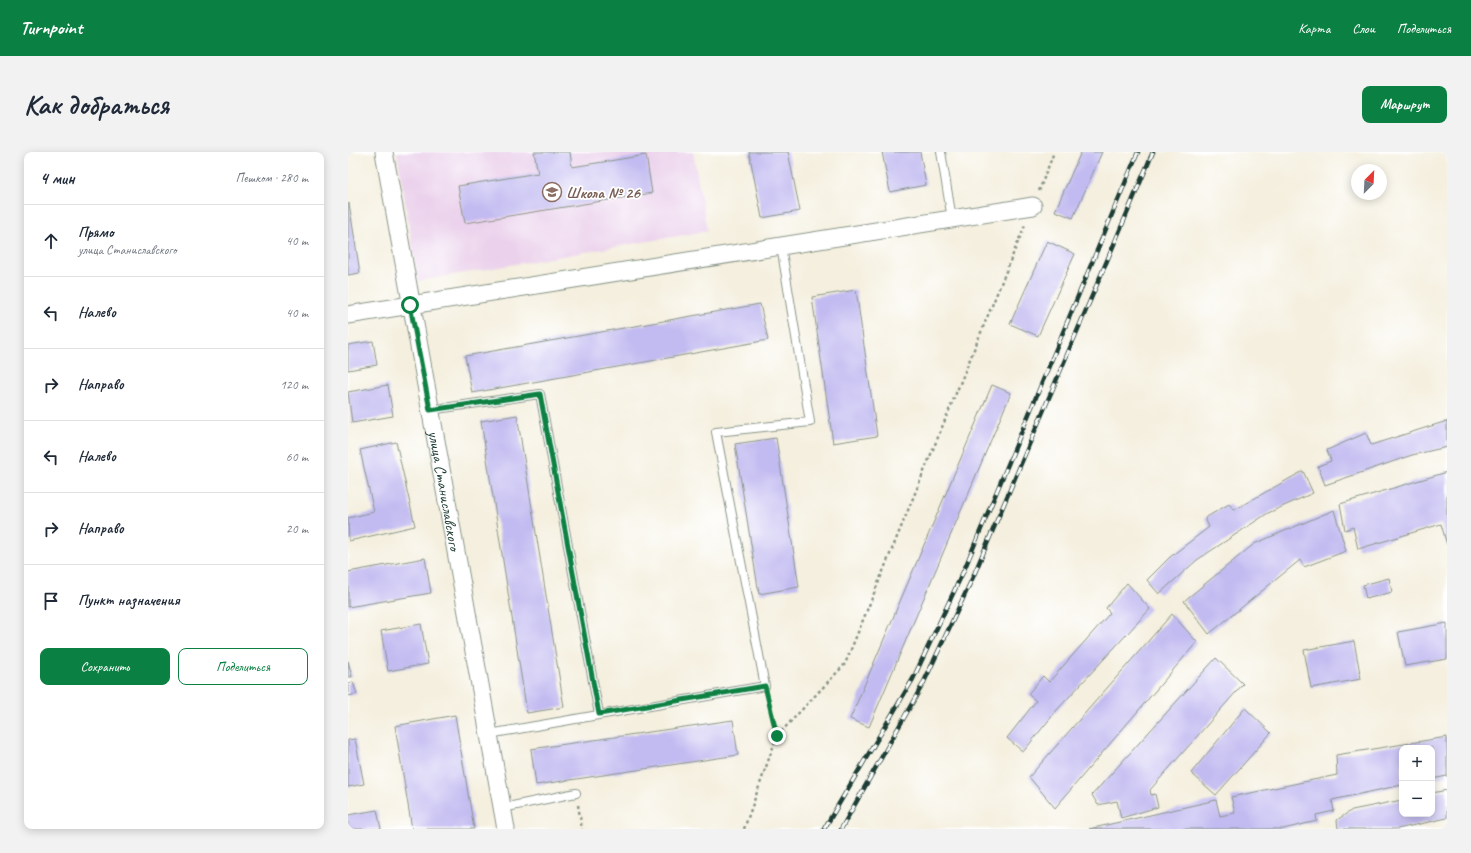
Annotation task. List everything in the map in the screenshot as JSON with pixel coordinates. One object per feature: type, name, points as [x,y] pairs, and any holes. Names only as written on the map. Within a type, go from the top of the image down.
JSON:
[{"type":"street","name":"улица Станиславского","points":[[384,152],[410,305],[490,734],[506,829]]},
{"type":"street","points":[[348,315],[1033,206]]},
{"type":"lane","points":[[941,152],[952,218]]},
{"type":"lane","points":[[490,734],[765,686],[716,432],[810,422],[781,246]]},
{"type":"lane","points":[[430,410],[540,394],[599,714]]},
{"type":"lane","points":[[502,808],[576,793]]},
{"type":"path","points":[[744,829],[777,736],[845,664],[1054,152]]},
{"type":"path","points":[[765,686],[777,736]]},
{"type":"path","points":[[576,793],[582,829]]},
{"type":"shaded area","name":"Школа № 26","points":[[397,152],[693,152],[707,231],[418,281]]},
{"type":"building","points":[[534,152],[570,152],[572,167],[646,155],[652,193],[465,223],[458,186],[538,173]]},
{"type":"building","points":[[749,152],[788,152],[800,211],[762,218]]},
{"type":"building","points":[[882,152],[920,152],[926,185],[890,192]]},
{"type":"building","points":[[1081,152],[1102,152],[1073,218],[1055,211]]},
{"type":"building","points":[[349,203],[360,273],[348,275],[348,204]]},
{"type":"building","points":[[1047,241],[1075,254],[1038,336],[1010,324]]},
{"type":"building","points":[[856,290],[877,436],[833,443],[812,297]]},
{"type":"building","points":[[760,304],[768,340],[472,393],[465,356]]},
{"type":"building","points":[[373,341],[377,365],[348,370],[348,345]]},
{"type":"building","points":[[388,385],[393,416],[352,423],[348,392]]},
{"type":"building","points":[[992,385],[1011,393],[869,727],[850,719]]},
{"type":"building","points":[[517,415],[564,707],[527,713],[481,421]]},
{"type":"building","points":[[1447,421],[1447,447],[1412,455],[1325,485],[1318,466],[1331,461],[1327,450],[1366,433],[1371,445]]},
{"type":"building","points":[[776,438],[799,587],[759,594],[735,444]]},
{"type":"building","points":[[396,442],[415,526],[349,541],[348,518],[374,512],[360,450]]},
{"type":"building","points":[[1303,471],[1313,493],[1268,513],[1197,560],[1159,594],[1147,580],[1170,557],[1209,527],[1205,518],[1229,504],[1234,510]]},
{"type":"building","points":[[1447,472],[1447,545],[1441,524],[1358,549],[1353,527],[1345,530],[1340,504]]},
{"type":"building","points":[[1334,510],[1346,551],[1304,567],[1300,560],[1209,634],[1184,601],[1254,544]]},
{"type":"building","points":[[425,558],[431,593],[348,607],[348,572]]},
{"type":"building","points":[[1389,578],[1392,592],[1366,599],[1363,585]]},
{"type":"building","points":[[1127,583],[1150,609],[1057,710],[1023,752],[1007,738],[1036,701],[1028,694],[1043,676],[1049,682],[1110,613],[1106,608]]},
{"type":"building","points":[[1172,614],[1197,642],[1055,808],[1029,777]]},
{"type":"building","points":[[1447,623],[1447,659],[1405,666],[1398,632]]},
{"type":"building","points":[[421,624],[428,664],[388,671],[381,631]]},
{"type":"building","points":[[1354,641],[1361,679],[1311,688],[1304,650]]},
{"type":"building","points":[[1216,658],[1243,684],[1150,790],[1151,795],[1155,794],[1158,807],[1121,818],[1117,801],[1098,805],[1092,795]]},
{"type":"building","points":[[348,661],[352,677],[348,677]]},
{"type":"building","points":[[353,682],[357,694],[348,696],[348,683]]},
{"type":"building","points":[[1245,708],[1271,733],[1216,795],[1191,773]]},
{"type":"building","points":[[455,715],[474,829],[412,829],[395,726]]},
{"type":"building","points":[[733,720],[738,755],[536,785],[531,749]]},
{"type":"building","points":[[1447,737],[1447,776],[1435,778],[1435,745],[1399,745],[1399,786],[1332,800],[1334,811],[1316,815],[1317,821],[1283,829],[1089,829],[1216,800],[1220,816],[1235,813],[1231,797],[1337,775],[1336,755]]},
{"type":"building","points":[[355,739],[364,784],[348,787],[348,740]]},
{"type":"building","points":[[1447,790],[1447,818],[1397,829],[1338,829],[1337,820],[1352,810],[1399,801],[1399,817],[1435,817],[1435,792]]},
{"type":"building","points":[[377,810],[381,829],[348,829],[348,815]]},
{"type":"railway","points":[[824,829],[913,679],[964,570],[1138,152]]},
{"type":"railway","points":[[841,829],[923,684],[973,577],[1153,152]]},
{"type":"place","name":"Школа № 26","points":[[552,192]]},
{"type":"route","points":[[410,305],[430,410],[540,394],[599,714],[765,686],[777,736]]}]
